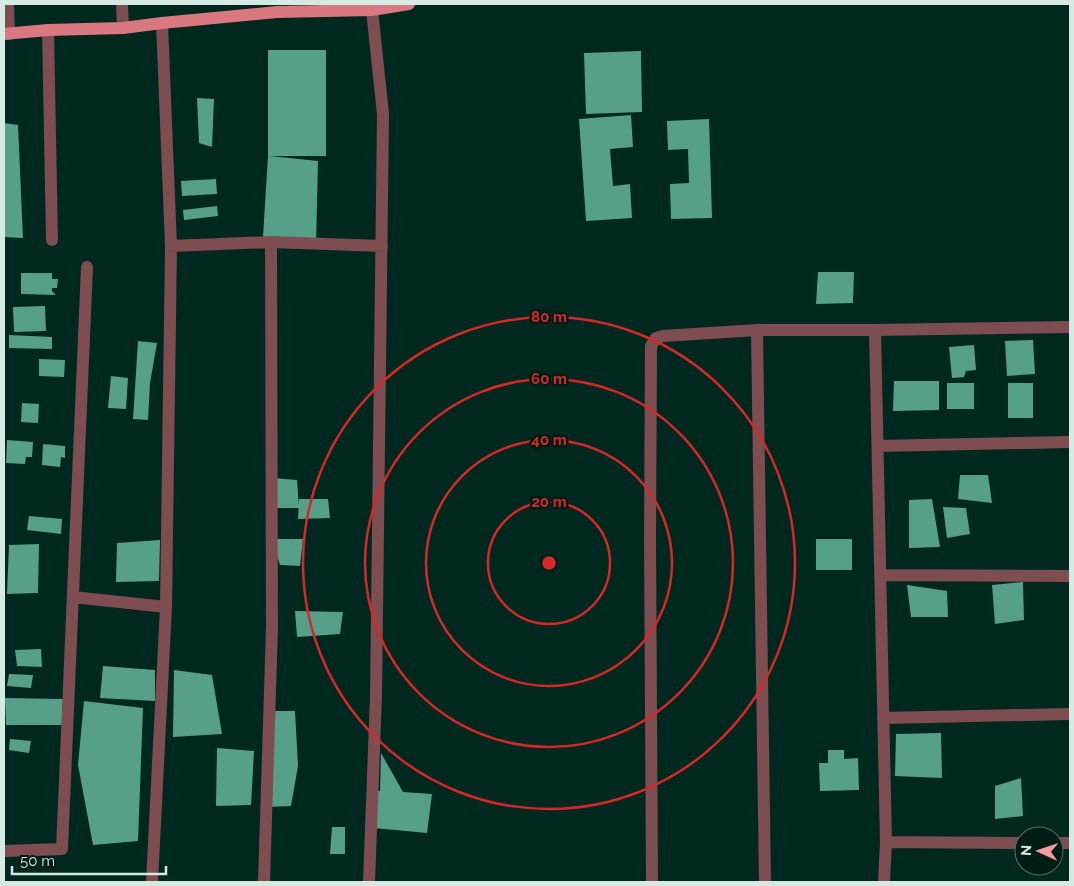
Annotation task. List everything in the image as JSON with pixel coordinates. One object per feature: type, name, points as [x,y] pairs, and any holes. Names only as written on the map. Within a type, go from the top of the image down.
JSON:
[{"type":"main road","points":[[6,34],[48,30],[123,28],[277,8],[372,10],[409,4]]},
{"type":"street","points":[[6,34],[8,4]]},
{"type":"street","points":[[122,4],[123,28]]},
{"type":"street","points":[[370,882],[376,696],[383,114],[372,10]]},
{"type":"street","points":[[152,882],[166,607],[171,246],[162,22]]},
{"type":"street","points":[[48,30],[52,240]]},
{"type":"street","points":[[171,246],[271,242],[382,246]]},
{"type":"street","points":[[264,882],[272,628],[271,242]]},
{"type":"street","points":[[4,851],[62,849],[87,267]]},
{"type":"street","points":[[652,882],[651,346],[656,338],[757,330],[1070,327]]},
{"type":"street","points":[[757,330],[765,882]]},
{"type":"street","points":[[876,330],[886,842],[884,882]]},
{"type":"street","points":[[878,446],[1070,442]]},
{"type":"street","points":[[880,575],[1070,576]]},
{"type":"street","points":[[73,597],[166,607]]},
{"type":"street","points":[[883,718],[1070,714]]},
{"type":"street","points":[[886,842],[1014,843]]},
{"type":"building","points":[[268,50],[326,50],[326,156],[270,156],[318,161],[316,244],[263,237],[268,156]]},
{"type":"building","points":[[641,51],[642,112],[586,114],[584,53]]},
{"type":"building","points":[[197,98],[214,99],[212,147],[199,143]]},
{"type":"building","points":[[631,115],[633,147],[610,149],[613,186],[630,184],[632,218],[586,221],[579,119]]},
{"type":"building","points":[[709,119],[712,218],[671,219],[670,184],[689,183],[688,149],[668,150],[667,121]]},
{"type":"building","points":[[4,123],[18,125],[23,238],[4,237]]},
{"type":"building","points":[[216,179],[217,194],[182,196],[181,181]]},
{"type":"building","points":[[217,206],[218,216],[184,220],[183,210]]},
{"type":"building","points":[[818,272],[854,272],[853,303],[816,304]]},
{"type":"building","points":[[21,273],[52,273],[52,279],[58,279],[57,288],[52,288],[56,295],[21,294]]},
{"type":"building","points":[[45,306],[46,331],[14,332],[13,307]]},
{"type":"building","points":[[9,335],[52,337],[52,349],[9,348]]},
{"type":"building","points":[[1033,340],[1035,374],[1007,376],[1005,341]]},
{"type":"building","points":[[138,341],[157,343],[150,383],[148,420],[133,419]]},
{"type":"building","points":[[974,345],[976,370],[966,371],[964,377],[952,378],[949,347]]},
{"type":"building","points":[[39,359],[65,360],[64,377],[39,376]]},
{"type":"building","points":[[111,376],[128,378],[126,409],[108,408]]},
{"type":"building","points":[[894,381],[939,381],[939,410],[893,411]]},
{"type":"building","points":[[947,383],[974,383],[974,409],[947,409]]},
{"type":"building","points":[[1008,383],[1033,383],[1033,418],[1008,418]]},
{"type":"building","points":[[22,403],[39,404],[38,423],[21,422]]},
{"type":"building","points":[[7,440],[33,442],[32,457],[26,457],[25,464],[6,463]]},
{"type":"building","points":[[43,444],[65,446],[65,458],[61,457],[60,467],[42,465]]},
{"type":"building","points":[[960,475],[988,475],[992,503],[958,499]]},
{"type":"building","points":[[272,478],[297,480],[299,508],[272,508]]},
{"type":"building","points":[[299,499],[328,499],[330,518],[298,519]]},
{"type":"building","points":[[932,499],[940,547],[909,548],[909,500]]},
{"type":"building","points":[[943,507],[966,508],[970,534],[947,538]]},
{"type":"building","points":[[29,516],[62,519],[61,534],[27,530]]},
{"type":"building","points":[[272,539],[303,539],[300,566],[280,565]]},
{"type":"building","points":[[816,539],[852,539],[852,570],[816,570]]},
{"type":"building","points":[[160,540],[159,581],[116,582],[117,543]]},
{"type":"building","points":[[39,544],[38,593],[7,594],[9,545]]},
{"type":"building","points":[[1023,582],[1024,620],[995,624],[992,585]]},
{"type":"building","points":[[907,585],[947,591],[948,617],[911,617]]},
{"type":"building","points":[[295,611],[343,612],[340,634],[297,637]]},
{"type":"building","points":[[41,649],[42,667],[17,666],[15,650]]},
{"type":"building","points":[[103,666],[155,670],[155,701],[100,698]]},
{"type":"building","points":[[174,670],[212,675],[222,734],[173,737]]},
{"type":"building","points":[[9,674],[33,675],[31,688],[7,686]]},
{"type":"building","points":[[5,698],[63,699],[62,725],[6,725]]},
{"type":"building","points":[[84,701],[143,708],[138,841],[93,845],[78,765]]},
{"type":"building","points":[[274,711],[295,711],[298,766],[291,806],[267,807]]},
{"type":"building","points":[[941,733],[942,778],[895,776],[896,734]]},
{"type":"building","points":[[10,739],[31,741],[29,753],[9,750]]},
{"type":"building","points":[[217,748],[254,751],[251,805],[216,806]]},
{"type":"building","points":[[828,750],[844,750],[844,759],[858,758],[859,790],[820,791],[819,763],[828,763]]},
{"type":"building","points":[[381,753],[403,792],[432,794],[427,833],[374,828],[377,791],[380,791]]},
{"type":"building","points":[[1021,778],[1023,816],[995,819],[995,786]]},
{"type":"building","points":[[332,827],[345,827],[345,854],[330,854]]}]
